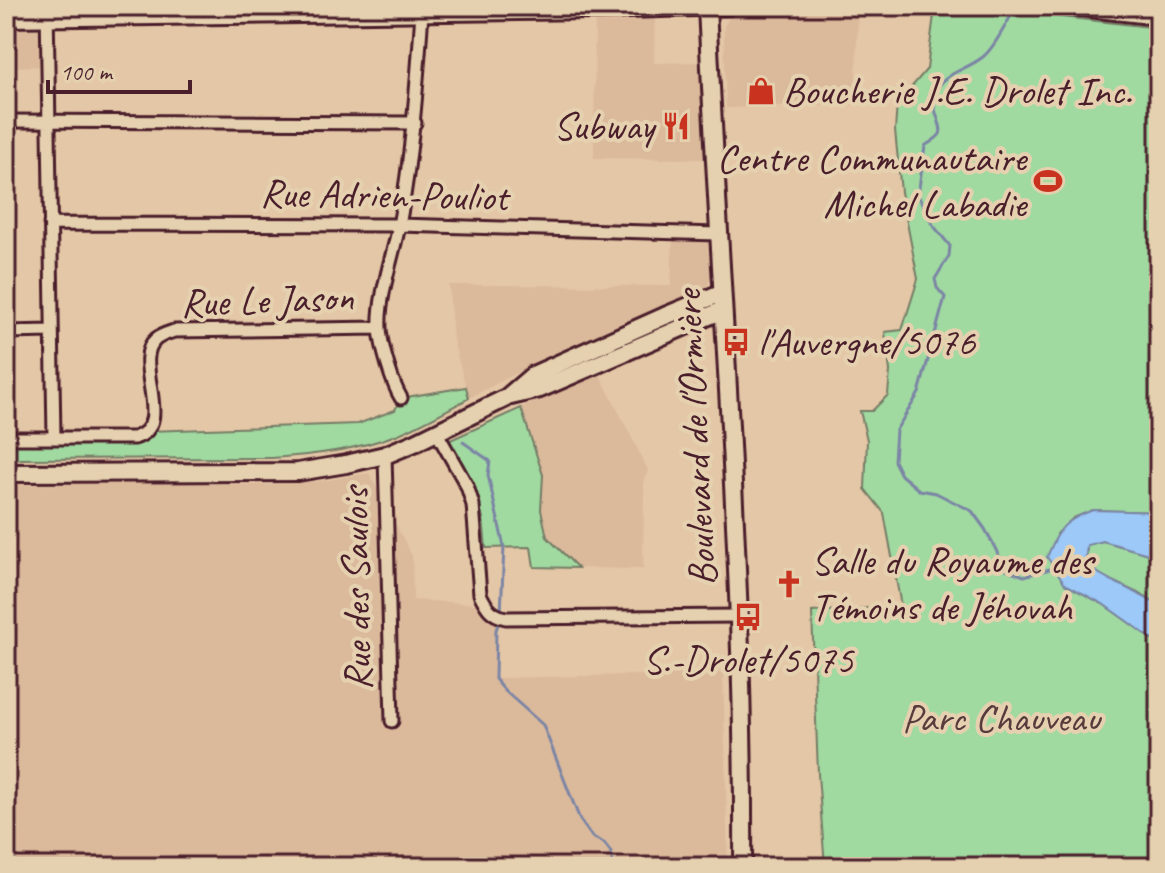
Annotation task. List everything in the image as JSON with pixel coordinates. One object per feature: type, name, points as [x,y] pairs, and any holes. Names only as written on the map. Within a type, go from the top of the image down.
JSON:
[{"type":"main road","name":"Boulevard de l'Ormière","points":[[707,6],[739,616],[743,867]]},
{"type":"main road","points":[[6,18],[46,12],[422,12],[728,6]]},
{"type":"main road","points":[[1072,6],[1159,16]]},
{"type":"main road","points":[[6,473],[298,472],[385,455],[506,398],[533,375],[665,316],[722,301]]},
{"type":"street","points":[[6,438],[54,438],[46,12]]},
{"type":"street","points":[[401,398],[388,364],[380,328],[415,123],[422,12]]},
{"type":"street","points":[[6,121],[415,123]]},
{"type":"street","name":"Rue Adrien-Pouliot","points":[[50,224],[399,225],[718,234]]},
{"type":"street","name":"Rue Le Jason","points":[[54,438],[134,438],[148,431],[153,416],[151,345],[157,338],[174,331],[380,328]]},
{"type":"street","points":[[6,332],[52,331]]},
{"type":"street","points":[[437,433],[467,486],[473,505],[480,594],[501,617],[739,616]]},
{"type":"street","name":"Rue des Saulois","points":[[385,455],[392,721]]},
{"type":"shaded area","points":[[595,6],[655,8],[654,63],[709,62],[713,159],[594,158]]},
{"type":"shaded area","points":[[858,11],[855,105],[726,108],[724,27],[729,17],[738,12]]},
{"type":"shaded area","points":[[6,18],[46,18],[47,66],[6,67]]},
{"type":"shaded area","points":[[673,236],[711,237],[711,278],[708,285],[553,354],[469,398],[453,340],[449,285],[671,286]]},
{"type":"shaded area","points":[[598,371],[648,470],[644,482],[643,569],[578,568],[547,537],[541,510],[543,475],[521,408]]},
{"type":"shaded area","points":[[369,473],[412,556],[413,600],[479,604],[496,616],[496,678],[723,673],[728,867],[6,867],[6,485],[264,485],[322,481]]},
{"type":"green space","name":"Parc Chauveau","points":[[935,7],[1032,12],[1159,28],[1159,512],[1093,510],[1073,518],[1057,534],[1065,584],[1103,604],[1159,644],[1159,867],[825,867],[812,612],[901,606],[884,513],[865,489],[867,440],[860,411],[872,411],[888,395],[890,371],[885,332],[902,330],[918,279],[901,192],[895,130],[897,104],[927,69]]},
{"type":"green space","points":[[466,387],[469,398],[415,427],[381,440],[335,451],[272,458],[6,459],[6,438],[134,438],[148,431],[358,424],[395,410],[401,398]]},
{"type":"green space","points":[[521,408],[543,475],[541,510],[547,537],[578,568],[534,567],[531,547],[486,548],[483,518],[477,499],[446,442]]},
{"type":"green space","name":"Parc Chauveau","points":[[1103,541],[1159,557],[1159,606],[1086,569],[1087,545]]},
{"type":"water","points":[[1093,510],[1159,512],[1159,557],[1103,541],[1087,545],[1085,564],[1159,606],[1159,644],[1103,604],[1065,584],[1047,557],[1064,526]]},
{"type":"waterway","points":[[1015,9],[988,52],[948,77],[935,94],[941,130],[937,138],[925,146],[918,195],[933,225],[950,246],[949,256],[935,279],[937,288],[945,297],[919,393],[896,430],[894,461],[901,475],[919,490],[936,493],[972,511],[1006,569],[1024,576],[1057,567]]},
{"type":"waterway","points":[[463,442],[490,461],[488,475],[504,547],[501,613]]},
{"type":"waterway","points":[[499,621],[495,679],[543,725],[580,820],[592,837],[604,843],[611,852],[613,867]]},
{"type":"place","name":"Boucherie J.E. Drolet Inc.","points":[[761,91]]},
{"type":"place","name":"Subway","points":[[676,126]]},
{"type":"place","name":"Centre Communautaire Michel Labadie","points":[[1048,181]]},
{"type":"place","name":"l'Auvergne/5076","points":[[736,342]]},
{"type":"place","name":"Salle du Royaume des Témoins de Jéhovah","points":[[789,584]]},
{"type":"place","name":"S.-Drolet/5075","points":[[748,617]]}]
